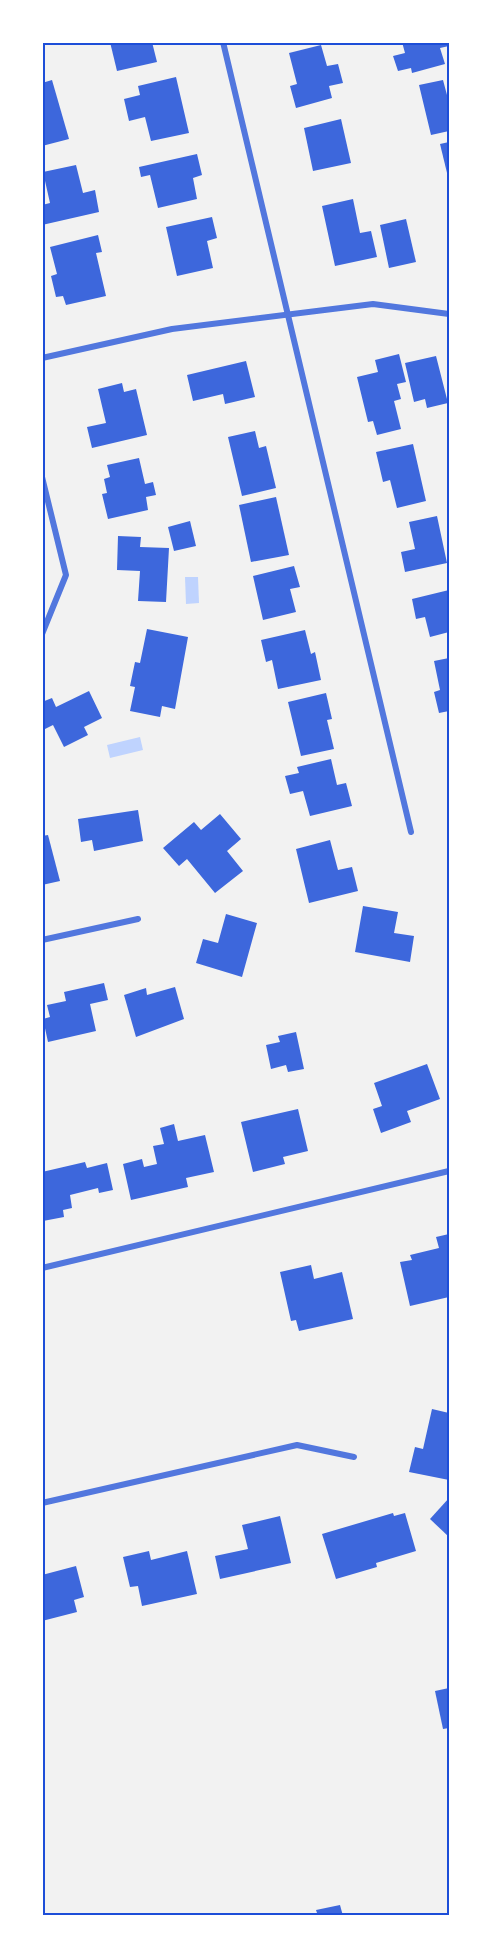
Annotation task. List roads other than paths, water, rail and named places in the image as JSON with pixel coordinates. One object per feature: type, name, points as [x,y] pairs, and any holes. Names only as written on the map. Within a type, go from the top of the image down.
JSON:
[{"type":"street","points":[[223,42],[411,832]]},
{"type":"street","points":[[42,358],[172,329],[374,304],[449,314]]},
{"type":"street","points":[[42,477],[66,575],[42,634]]},
{"type":"street","points":[[42,940],[138,919]]},
{"type":"street","points":[[42,1268],[449,1171]]},
{"type":"street","points":[[42,1503],[297,1445],[354,1457]]},
{"type":"water","points":[[185,577],[198,577],[199,603],[186,604]]},
{"type":"water","points":[[140,737],[143,750],[110,758],[107,745]]}]
